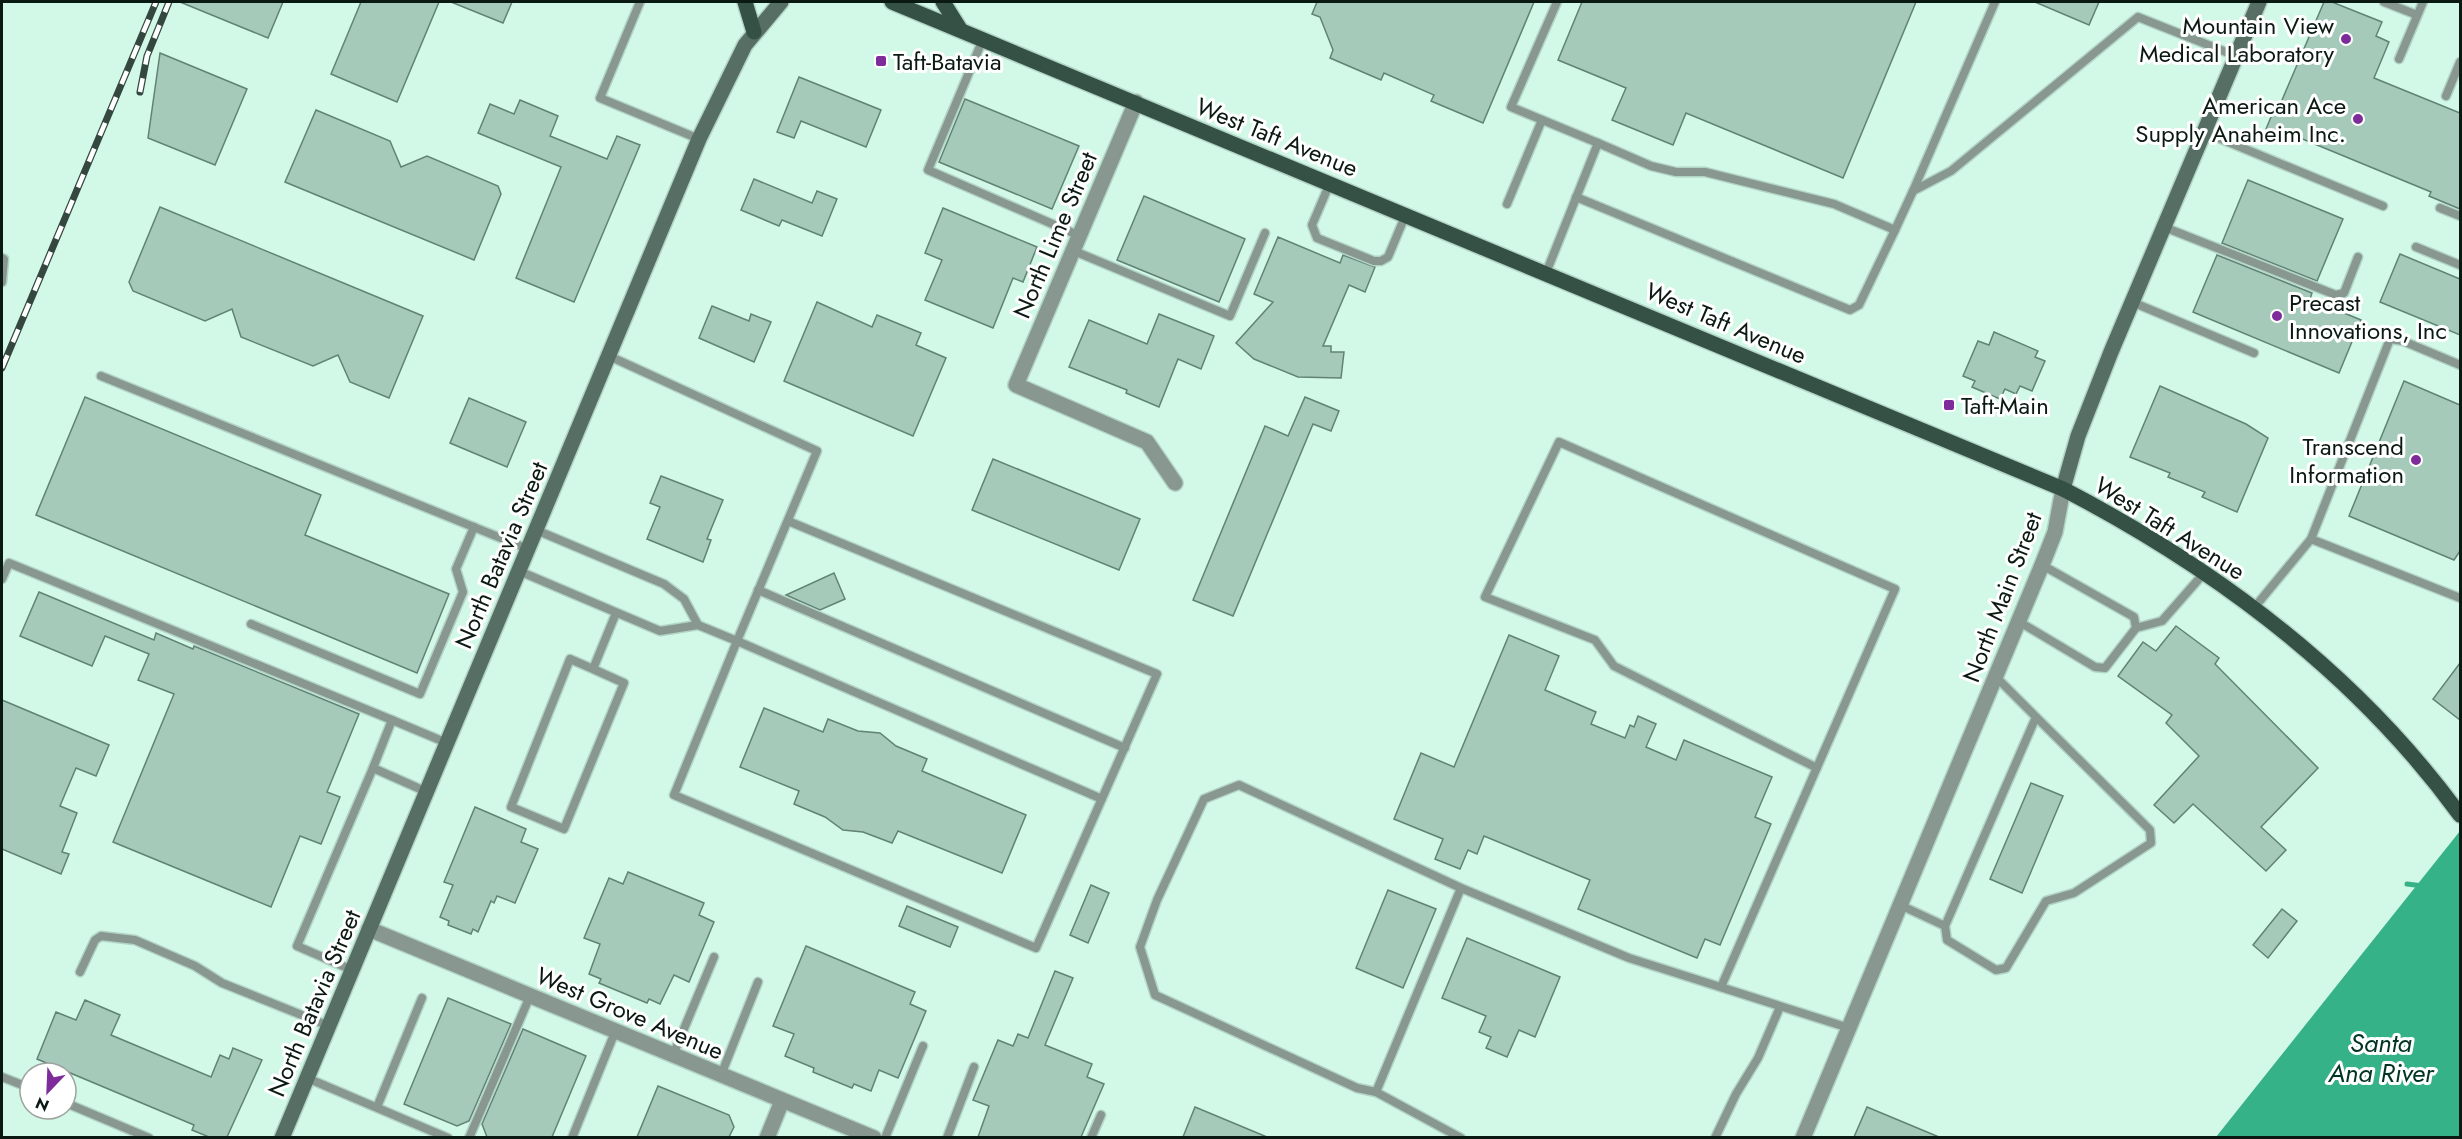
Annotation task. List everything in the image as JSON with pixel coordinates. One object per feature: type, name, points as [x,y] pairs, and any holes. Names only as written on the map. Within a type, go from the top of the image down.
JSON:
[{"type":"main road","points":[[745,2],[754,32]]},
{"type":"main road","name":"North Batavia Street","points":[[282,1137],[699,139],[736,59],[754,32],[782,2]]},
{"type":"main road","name":"West Taft Avenue","points":[[892,2],[2063,489],[2117,517],[2205,572],[2316,657],[2392,732],[2460,815]]},
{"type":"main road","points":[[943,2],[960,30]]},
{"type":"main road","name":"North Main Street","points":[[2063,489],[2078,436],[2259,2]]},
{"type":"street","name":"North Lime Street","points":[[1136,102],[1016,386],[1147,442],[1175,483]]},
{"type":"street","name":"North Main Street","points":[[1803,1137],[2042,565],[2055,532],[2063,489]]},
{"type":"street","name":"West Grove Avenue","points":[[369,929],[874,1137]]},
{"type":"street","points":[[767,1137],[782,1101]]},
{"type":"lane","points":[[640,2],[600,98],[699,139]]},
{"type":"lane","points":[[1557,2],[1511,106],[1651,166],[1676,172],[1705,172],[1834,204],[1895,230]]},
{"type":"lane","points":[[1576,197],[1850,310],[1859,305],[1895,230],[1995,2]]},
{"type":"lane","points":[[2384,2],[2417,15]]},
{"type":"lane","points":[[2399,59],[2423,2]]},
{"type":"lane","points":[[1912,191],[1951,171],[2138,17],[2236,56]]},
{"type":"lane","points":[[983,39],[928,171],[1080,236]]},
{"type":"lane","points":[[2446,96],[2460,62]]},
{"type":"lane","points":[[1507,204],[1542,120]]},
{"type":"lane","points":[[2204,132],[2383,206]]},
{"type":"lane","points":[[1546,273],[1598,143]]},
{"type":"lane","points":[[1330,183],[1312,225],[1317,238],[1374,261],[1381,261],[1388,257],[1406,214]]},
{"type":"lane","points":[[2440,208],[2460,216]]},
{"type":"lane","points":[[2164,227],[2336,295],[2344,292],[2358,257]]},
{"type":"lane","points":[[1074,251],[1230,316],[1265,233]]},
{"type":"lane","points":[[2416,247],[2460,265]]},
{"type":"lane","points":[[2,258],[4,260],[2,282]]},
{"type":"lane","points":[[2132,302],[2254,353]]},
{"type":"lane","points":[[2254,608],[2311,539],[2390,339],[2403,341],[2460,365]]},
{"type":"lane","points":[[609,356],[817,451],[758,590],[674,795],[1036,948],[1157,674],[788,520]]},
{"type":"lane","points":[[100,376],[528,549]]},
{"type":"lane","points":[[1721,987],[1817,768],[1895,589],[1559,442],[1485,597],[1595,640],[1614,666],[1817,768]]},
{"type":"lane","points":[[251,624],[420,694],[463,592],[456,569],[474,528]]},
{"type":"lane","points":[[536,530],[664,584],[684,598],[698,624]]},
{"type":"lane","points":[[2311,539],[2460,598]]},
{"type":"lane","points":[[2,579],[9,563],[447,743]]},
{"type":"lane","points":[[2042,565],[2134,617],[2136,628]]},
{"type":"lane","points":[[519,571],[660,631],[698,624],[1102,799]]},
{"type":"lane","points":[[2018,621],[2094,667],[2105,668],[2136,628],[2162,621],[2205,572]]},
{"type":"lane","points":[[758,590],[1125,748]]},
{"type":"lane","points":[[593,669],[616,613]]},
{"type":"lane","points":[[570,659],[593,669],[624,683],[564,829],[511,807],[570,659]]},
{"type":"lane","points":[[1996,677],[2150,830],[2151,843],[2074,893],[2046,900],[2006,968],[1996,970],[1947,940],[1946,926],[2036,717]]},
{"type":"lane","points":[[352,970],[297,946],[392,720]]},
{"type":"lane","points":[[373,768],[427,792]]},
{"type":"lane","points":[[1461,1137],[1376,1092],[1357,1088],[1155,995],[1140,947],[1157,900],[1204,799],[1239,785],[1461,888],[1629,958],[1849,1028]]},
{"type":"lane","points":[[1376,1092],[1461,888]]},
{"type":"lane","points":[[1900,905],[1946,926]]},
{"type":"lane","points":[[80,972],[95,940],[101,936],[135,940],[195,966],[222,983],[328,1026]]},
{"type":"lane","points":[[673,1055],[714,957]]},
{"type":"lane","points":[[721,1075],[758,982]]},
{"type":"lane","points":[[469,1137],[530,996]]},
{"type":"lane","points":[[376,1107],[422,998]]},
{"type":"lane","points":[[1715,1137],[1736,1094],[1758,1058],[1780,1007]]},
{"type":"lane","points":[[572,1137],[615,1032]]},
{"type":"lane","points":[[885,1137],[923,1046]]},
{"type":"lane","points":[[947,1137],[974,1067]]},
{"type":"lane","points":[[2,1077],[18,1083]]},
{"type":"lane","points":[[307,1078],[448,1137]]},
{"type":"lane","points":[[78,1108],[149,1137]]},
{"type":"lane","points":[[1091,1137],[1101,1115]]},
{"type":"water","name":"Santa Ana River","points":[[2460,831],[2460,1137],[2216,1137]]},
{"type":"building","points":[[180,2],[283,2],[268,38]]},
{"type":"building","points":[[361,2],[439,2],[397,102],[331,74]]},
{"type":"building","points":[[451,2],[512,2],[503,23]]},
{"type":"building","points":[[1317,2],[1534,2],[1483,123],[1431,101],[1434,95],[1384,73],[1381,80],[1330,58],[1333,50],[1320,17],[1312,14]]},
{"type":"building","points":[[1582,2],[1916,2],[1843,178],[1686,113],[1673,145],[1612,120],[1626,88],[1558,60]]},
{"type":"building","points":[[2035,2],[2099,2],[2089,25]]},
{"type":"building","name":"American Ace Supply Anaheim Inc.","points":[[2324,2],[2332,2],[2382,22],[2376,36],[2389,42],[2374,78],[2460,113],[2460,209],[2429,196],[2431,192],[2288,133],[2286,137],[2266,129],[2276,105],[2279,107]]},
{"type":"building","points":[[160,53],[247,89],[215,165],[148,138]]},
{"type":"building","points":[[799,77],[881,110],[866,147],[801,121],[794,138],[777,132]]},
{"type":"building","points":[[965,99],[1079,146],[1052,209],[939,162]]},
{"type":"building","points":[[520,100],[558,116],[550,136],[607,159],[617,136],[640,145],[574,302],[516,278],[561,167],[478,133],[490,104],[514,114]]},
{"type":"building","points":[[316,110],[390,141],[401,167],[427,156],[498,186],[501,194],[474,260],[285,182]]},
{"type":"building","points":[[754,179],[812,203],[817,191],[837,199],[822,236],[782,220],[779,226],[741,210]]},
{"type":"building","points":[[2248,180],[2343,219],[2317,281],[2222,243]]},
{"type":"building","points":[[1144,196],[1245,239],[1219,302],[1117,260]]},
{"type":"building","points":[[160,207],[423,316],[389,398],[350,382],[338,355],[313,366],[241,337],[232,309],[205,321],[133,291],[129,282]]},
{"type":"building","points":[[943,208],[1037,247],[1023,282],[1013,278],[993,328],[925,300],[942,260],[925,253]]},
{"type":"building","points":[[1278,237],[1340,263],[1343,255],[1375,267],[1365,292],[1349,285],[1323,346],[1331,346],[1331,352],[1344,352],[1341,378],[1298,377],[1254,359],[1236,343],[1273,302],[1254,294]]},
{"type":"building","points":[[2400,254],[2460,279],[2460,335],[2380,302]]},
{"type":"building","name":"Precast Innovations, Inc","points":[[2217,255],[2312,293],[2310,299],[2361,320],[2339,373],[2193,312]]},
{"type":"building","points":[[817,302],[872,327],[877,315],[921,333],[916,345],[946,358],[913,436],[784,381]]},
{"type":"building","points":[[712,306],[749,321],[751,314],[771,322],[754,362],[699,338]]},
{"type":"building","points":[[1159,314],[1214,336],[1201,369],[1178,359],[1159,407],[1126,393],[1127,390],[1069,367],[1089,320],[1147,344]]},
{"type":"building","points":[[1994,332],[2038,351],[2035,357],[2045,361],[2032,391],[2020,386],[2016,394],[2005,389],[2000,399],[1972,387],[1975,381],[1963,376],[1978,341],[1989,345]]},
{"type":"building","name":"Transcend Information","points":[[2404,381],[2460,405],[2460,551],[2454,560],[2349,516]]},
{"type":"building","points":[[2160,386],[2246,424],[2268,438],[2237,512],[2202,497],[2205,492],[2168,477],[2170,473],[2130,457]]},
{"type":"building","points":[[85,397],[321,495],[305,535],[449,594],[417,673],[36,515]]},
{"type":"building","points":[[1305,397],[1339,411],[1331,431],[1313,424],[1233,616],[1193,600],[1265,426],[1288,436]]},
{"type":"building","points":[[469,398],[526,422],[507,467],[450,443]]},
{"type":"building","points":[[993,459],[1140,519],[1119,570],[972,510]]},
{"type":"building","points":[[661,476],[723,500],[707,539],[711,540],[703,562],[647,539],[660,507],[650,503]]},
{"type":"building","points":[[834,573],[845,599],[820,610],[786,595]]},
{"type":"building","points":[[39,592],[154,640],[156,633],[193,649],[194,646],[359,714],[327,792],[340,797],[321,844],[300,836],[271,907],[113,842],[174,694],[138,680],[149,654],[105,636],[92,666],[20,636]]},
{"type":"building","points":[[2176,626],[2219,658],[2215,664],[2318,768],[2261,827],[2286,850],[2266,871],[2193,804],[2174,823],[2154,805],[2199,756],[2166,723],[2172,715],[2118,676],[2143,642],[2156,651]]},
{"type":"building","points":[[1509,635],[1559,656],[1545,690],[1596,712],[1591,724],[1625,738],[1630,725],[1634,727],[1638,716],[1656,724],[1646,747],[1676,760],[1684,740],[1772,777],[1755,817],[1771,824],[1720,945],[1705,939],[1697,958],[1578,909],[1590,880],[1484,836],[1477,854],[1468,850],[1460,869],[1435,859],[1443,839],[1394,819],[1421,753],[1454,767]]},
{"type":"building","points":[[2460,663],[2460,720],[2433,699]]},
{"type":"building","points":[[2,700],[109,745],[96,776],[76,768],[60,806],[77,813],[62,852],[69,854],[61,874],[2,849]]},
{"type":"building","points":[[764,708],[823,732],[828,719],[858,731],[880,733],[896,746],[927,759],[922,771],[1026,815],[1002,873],[898,831],[892,843],[863,832],[843,830],[825,817],[794,804],[799,791],[740,767]]},
{"type":"building","points":[[2031,783],[2063,796],[2022,893],[1990,879]]},
{"type":"building","points":[[475,807],[526,829],[521,842],[538,849],[515,903],[497,896],[494,903],[491,901],[478,932],[473,929],[471,934],[448,925],[449,921],[440,917],[453,885],[444,882]]},
{"type":"building","points":[[628,872],[704,903],[699,915],[714,922],[689,982],[674,975],[660,1004],[649,999],[647,1003],[599,983],[601,979],[589,974],[600,944],[584,938],[609,878],[623,884]]},
{"type":"building","points":[[1091,885],[1109,893],[1088,943],[1070,935]]},
{"type":"building","points":[[1388,890],[1436,909],[1403,988],[1356,968]]},
{"type":"building","points":[[907,906],[958,927],[950,947],[899,926]]},
{"type":"building","points":[[2282,909],[2297,921],[2268,958],[2253,945]]},
{"type":"building","points":[[1467,938],[1560,977],[1535,1037],[1519,1030],[1507,1057],[1486,1048],[1491,1037],[1479,1032],[1486,1016],[1442,998]]},
{"type":"building","points":[[806,946],[915,992],[910,1004],[926,1011],[898,1078],[879,1070],[871,1091],[854,1084],[852,1088],[813,1072],[814,1068],[785,1056],[794,1034],[773,1026]]},
{"type":"building","points":[[1055,971],[1073,978],[1045,1045],[1092,1064],[1087,1077],[1104,1084],[1081,1137],[978,1137],[989,1106],[973,1100],[998,1040],[1013,1046],[1018,1034],[1028,1038]]},
{"type":"building","points":[[448,998],[511,1024],[469,1121],[457,1126],[404,1104]]},
{"type":"building","points":[[85,1000],[120,1015],[111,1035],[211,1077],[220,1055],[229,1059],[233,1048],[262,1060],[227,1137],[209,1137],[192,1130],[194,1125],[78,1076],[78,1061],[37,1059],[56,1012],[76,1020]]},
{"type":"building","points":[[523,1029],[586,1056],[552,1137],[487,1137],[482,1124]]},
{"type":"building","points":[[658,1086],[729,1115],[734,1127],[729,1137],[637,1137]]},
{"type":"building","points":[[1195,1107],[1267,1137],[1183,1137]]},
{"type":"building","points":[[1867,1107],[1939,1137],[1854,1137]]},
{"type":"waterway","points":[[2407,884],[2423,886]]},
{"type":"railway","points":[[2,368],[156,2]]},
{"type":"railway","points":[[140,92],[147,56],[169,2]]},
{"type":"place","name":"Mountain View Medical Laboratory","points":[[2346,39]]},
{"type":"place","name":"Taft-Batavia","points":[[881,61]]},
{"type":"place","name":"American Ace Supply Anaheim Inc.","points":[[2358,119]]},
{"type":"place","name":"Precast Innovations, Inc","points":[[2277,316]]},
{"type":"place","name":"Taft-Main","points":[[1949,405]]},
{"type":"place","name":"Transcend Information","points":[[2416,460]]}]
